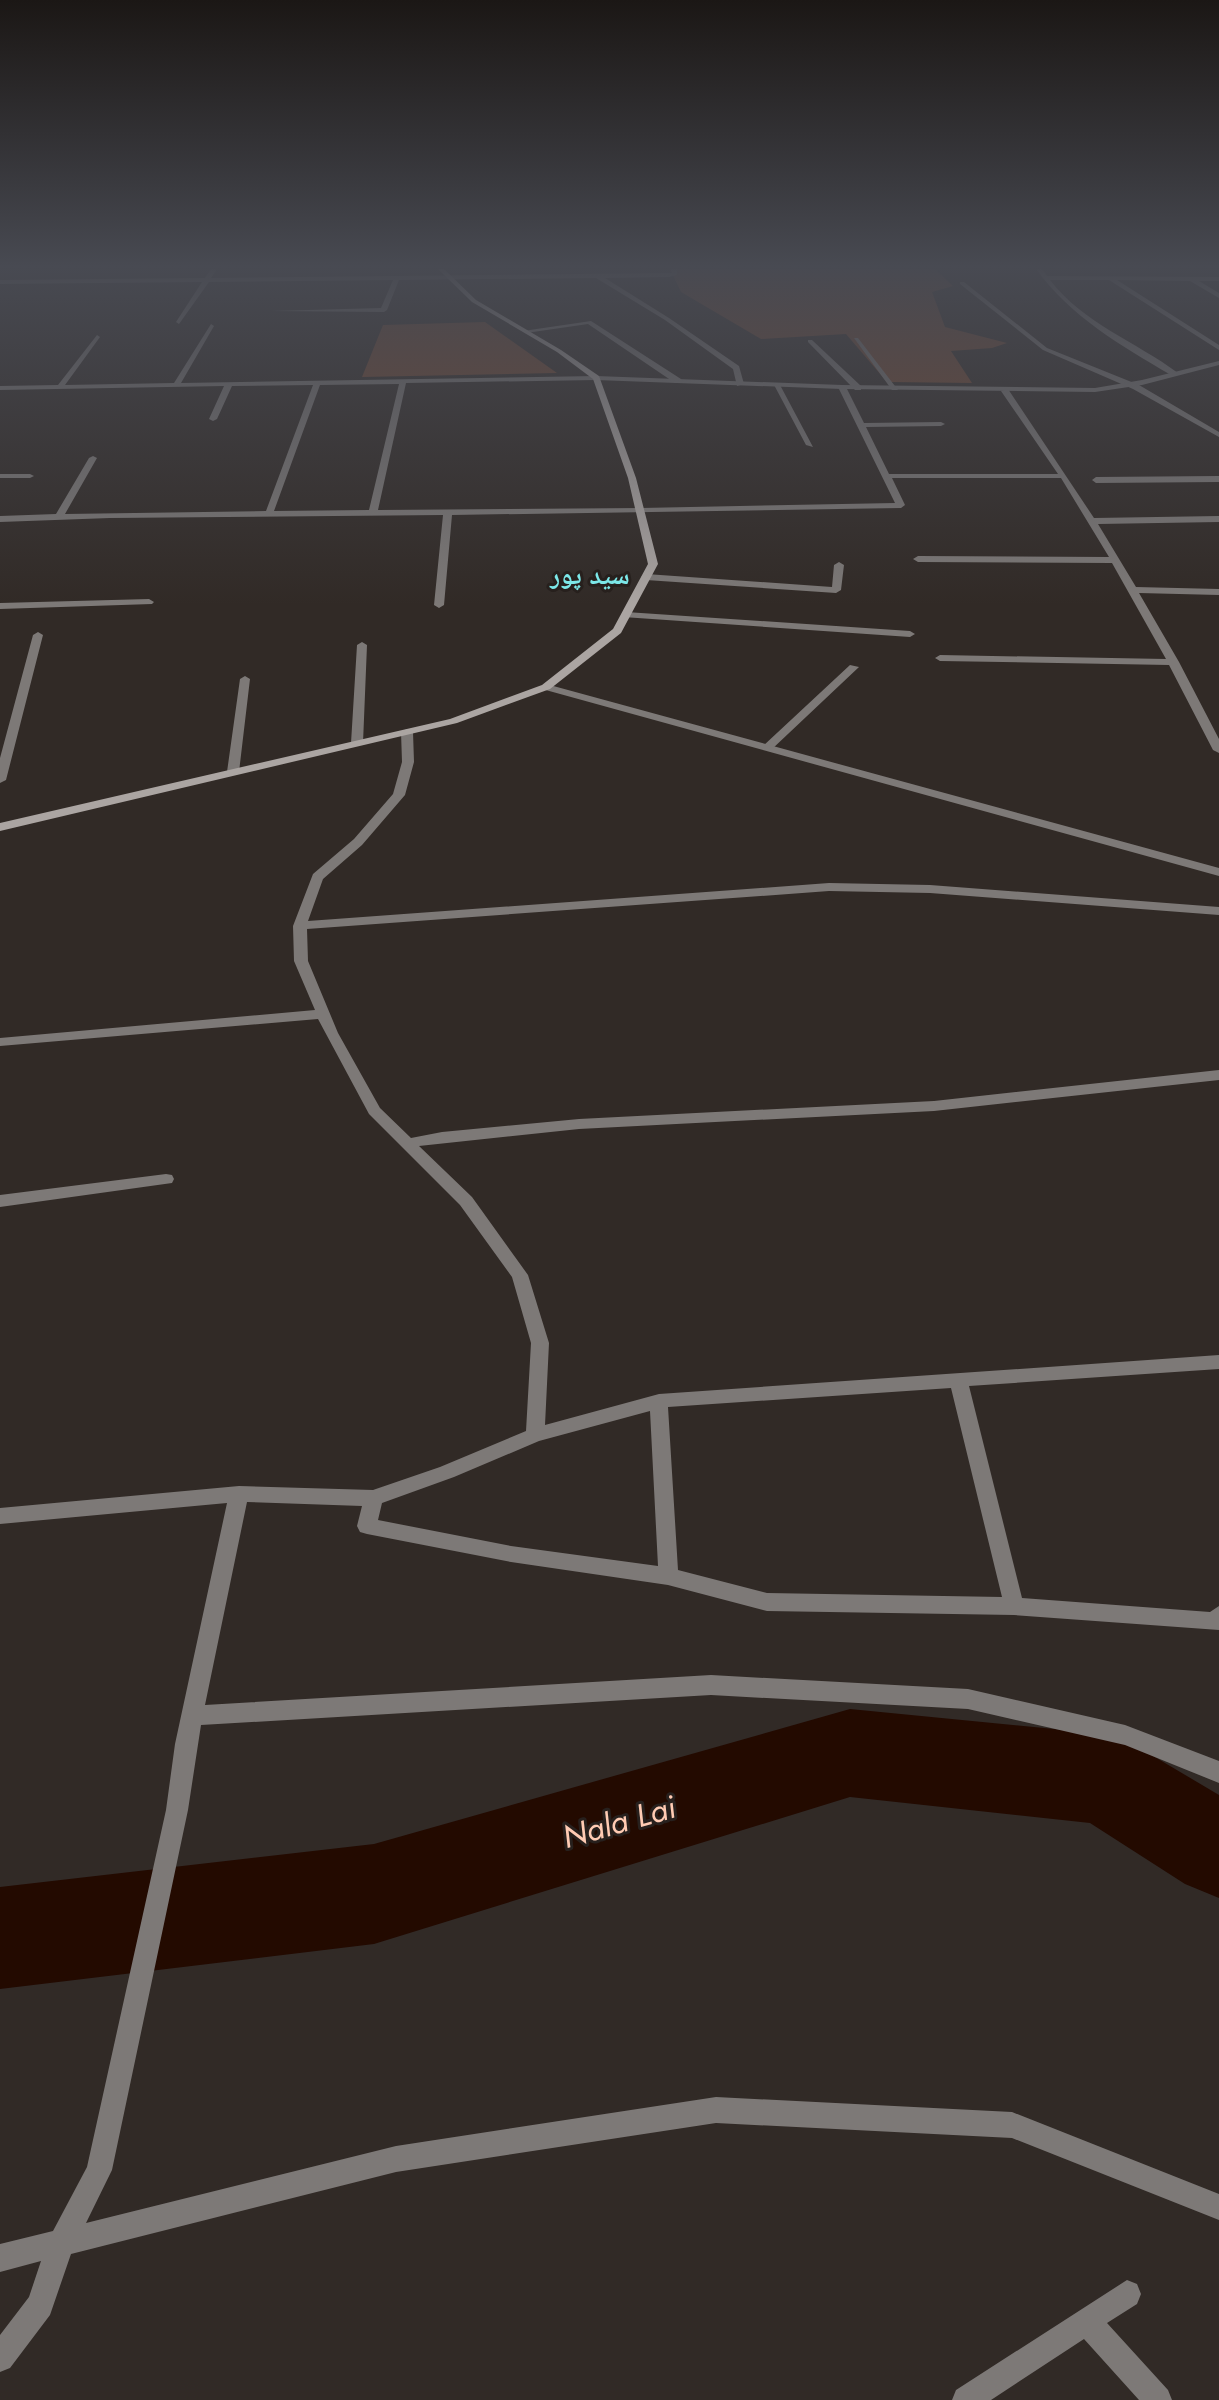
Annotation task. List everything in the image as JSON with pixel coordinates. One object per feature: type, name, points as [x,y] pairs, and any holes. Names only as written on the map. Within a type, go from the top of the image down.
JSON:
[{"type":"main road","points":[[0,827],[453,721],[546,687],[617,631],[653,564],[641,511],[597,381]]},
{"type":"street","points":[[60,387],[64,381]]},
{"type":"street","points":[[176,385],[178,381]]},
{"type":"street","points":[[0,388],[403,381],[373,513]]},
{"type":"street","points":[[678,381],[1005,391],[1136,387],[1152,381]]},
{"type":"street","points":[[851,381],[858,388]]},
{"type":"street","points":[[889,381],[895,388]]},
{"type":"street","points":[[1122,381],[1219,435]]},
{"type":"street","points":[[269,514],[317,383]]},
{"type":"street","points":[[213,419],[229,384]]},
{"type":"street","points":[[776,385],[810,445]]},
{"type":"street","points":[[0,519],[901,505],[842,387]]},
{"type":"street","points":[[1005,391],[1092,521],[1174,662],[1219,750]]},
{"type":"street","points":[[862,425],[941,424]]},
{"type":"street","points":[[59,517],[93,458]]},
{"type":"street","points":[[0,476],[30,476]]},
{"type":"street","points":[[888,476],[1063,476]]},
{"type":"street","points":[[1096,480],[1219,479]]},
{"type":"street","points":[[439,605],[448,512]]},
{"type":"street","points":[[1092,521],[1219,519]]},
{"type":"street","points":[[918,559],[1114,560]]},
{"type":"street","points":[[646,577],[836,590],[839,565]]},
{"type":"street","points":[[1132,590],[1219,592]]},
{"type":"street","points":[[0,606],[149,602]]},
{"type":"street","points":[[626,615],[910,634]]},
{"type":"street","points":[[0,780],[38,635]]},
{"type":"street","points":[[357,743],[362,645]]},
{"type":"street","points":[[940,658],[1174,662]]},
{"type":"street","points":[[767,748],[854,667]]},
{"type":"street","points":[[233,772],[245,679]]},
{"type":"street","points":[[546,687],[1219,872]]},
{"type":"street","points":[[407,732],[408,762],[399,795],[358,842],[317,877],[300,926],[301,961],[323,1014],[374,1111],[466,1201],[520,1275],[540,1343],[535,1435]]},
{"type":"street","points":[[300,926],[829,887],[930,889],[1219,911]]},
{"type":"street","points":[[0,1042],[323,1014]]},
{"type":"street","points":[[405,1144],[442,1137],[579,1124],[934,1106],[1219,1075]]},
{"type":"street","points":[[0,1201],[166,1179]]},
{"type":"street","points":[[0,1516],[239,1494],[373,1498],[447,1472],[535,1435],[659,1401],[1219,1362]]},
{"type":"street","points":[[959,1382],[1014,1606]]},
{"type":"street","points":[[659,1401],[668,1576]]},
{"type":"street","points":[[0,2358],[40,2305],[61,2244],[99,2170],[177,1810],[192,1716],[239,1494]]},
{"type":"street","points":[[373,1498],[367,1526],[511,1554],[668,1576],[767,1602],[1014,1606],[1215,1622],[1219,1615]]},
{"type":"street","points":[[192,1716],[711,1685],[862,1693],[968,1699],[1125,1735],[1219,1772]]},
{"type":"street","points":[[0,2258],[396,2159],[716,2110],[1012,2125],[1219,2207]]},
{"type":"street","points":[[966,2400],[1127,2294]]},
{"type":"street","points":[[1086,2321],[1158,2400]]},
{"type":"shaded area","points":[[971,381],[972,383],[887,382]]},
{"type":"waterway","name":"Nala Lai","points":[[0,1938],[374,1894],[850,1753],[1105,1779],[1219,1850]]},
{"type":"district","name":"سید پور","points":[[590,575]]}]
